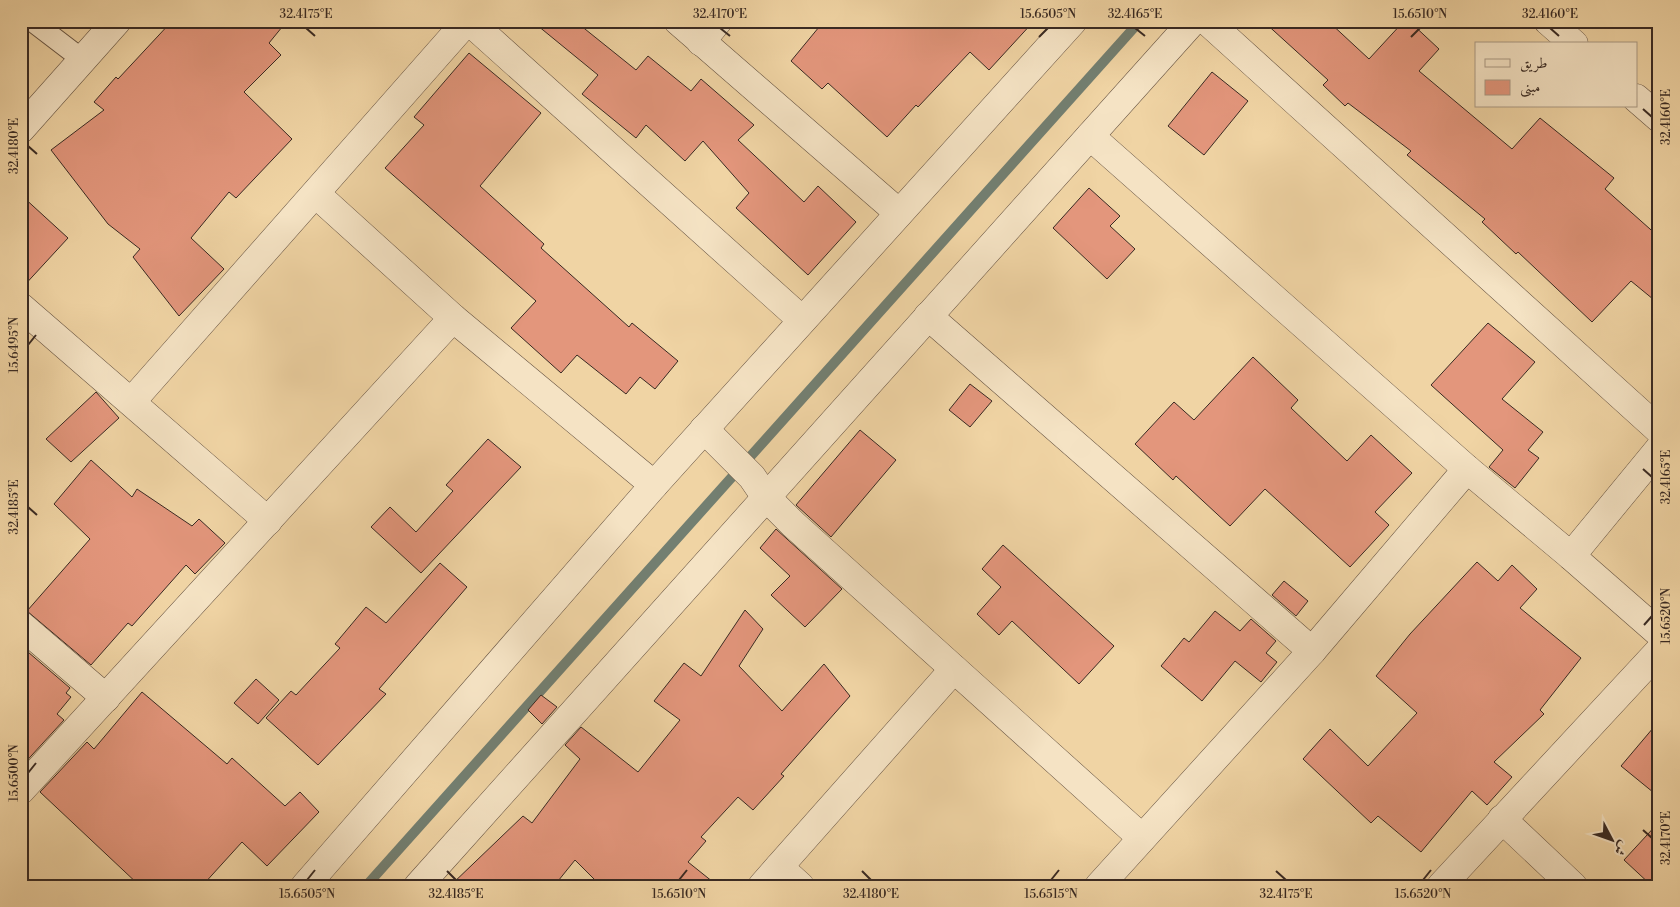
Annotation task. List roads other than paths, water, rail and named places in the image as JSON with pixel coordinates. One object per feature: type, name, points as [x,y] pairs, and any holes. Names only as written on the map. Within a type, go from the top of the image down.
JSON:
[{"type":"street","points":[[21,129],[118,21]]},
{"type":"street","points":[[132,401],[468,21],[802,320]]},
{"type":"street","points":[[678,21],[899,213]]},
{"type":"street","points":[[701,42],[718,21]]},
{"type":"street","points":[[305,886],[654,484],[1073,21]]},
{"type":"street","points":[[418,886],[1193,21]]},
{"type":"street","points":[[1207,21],[1659,430]]},
{"type":"street","points":[[1548,21],[1572,42]]},
{"type":"street","points":[[1638,100],[1659,118]]},
{"type":"street","points":[[1090,136],[1467,469],[1659,633]]},
{"type":"street","points":[[316,194],[453,318],[654,484]]},
{"type":"street","points":[[21,307],[132,401],[268,521]]},
{"type":"street","points":[[928,316],[1312,650]]},
{"type":"street","points":[[21,790],[453,318]]},
{"type":"street","points":[[704,429],[752,476],[766,496],[794,524],[1142,838]]},
{"type":"street","points":[[1571,556],[1659,449]]},
{"type":"street","points":[[1099,886],[1312,650],[1467,469]]},
{"type":"street","points":[[21,625],[106,698]]},
{"type":"street","points":[[1441,886],[1659,651]]},
{"type":"street","points":[[800,886],[771,876],[954,669]]},
{"type":"street","points":[[1502,820],[1573,886]]},
{"type":"lane","points":[[32,21],[83,60]]},
{"type":"waterway","points":[[366,886],[1140,21]]}]
